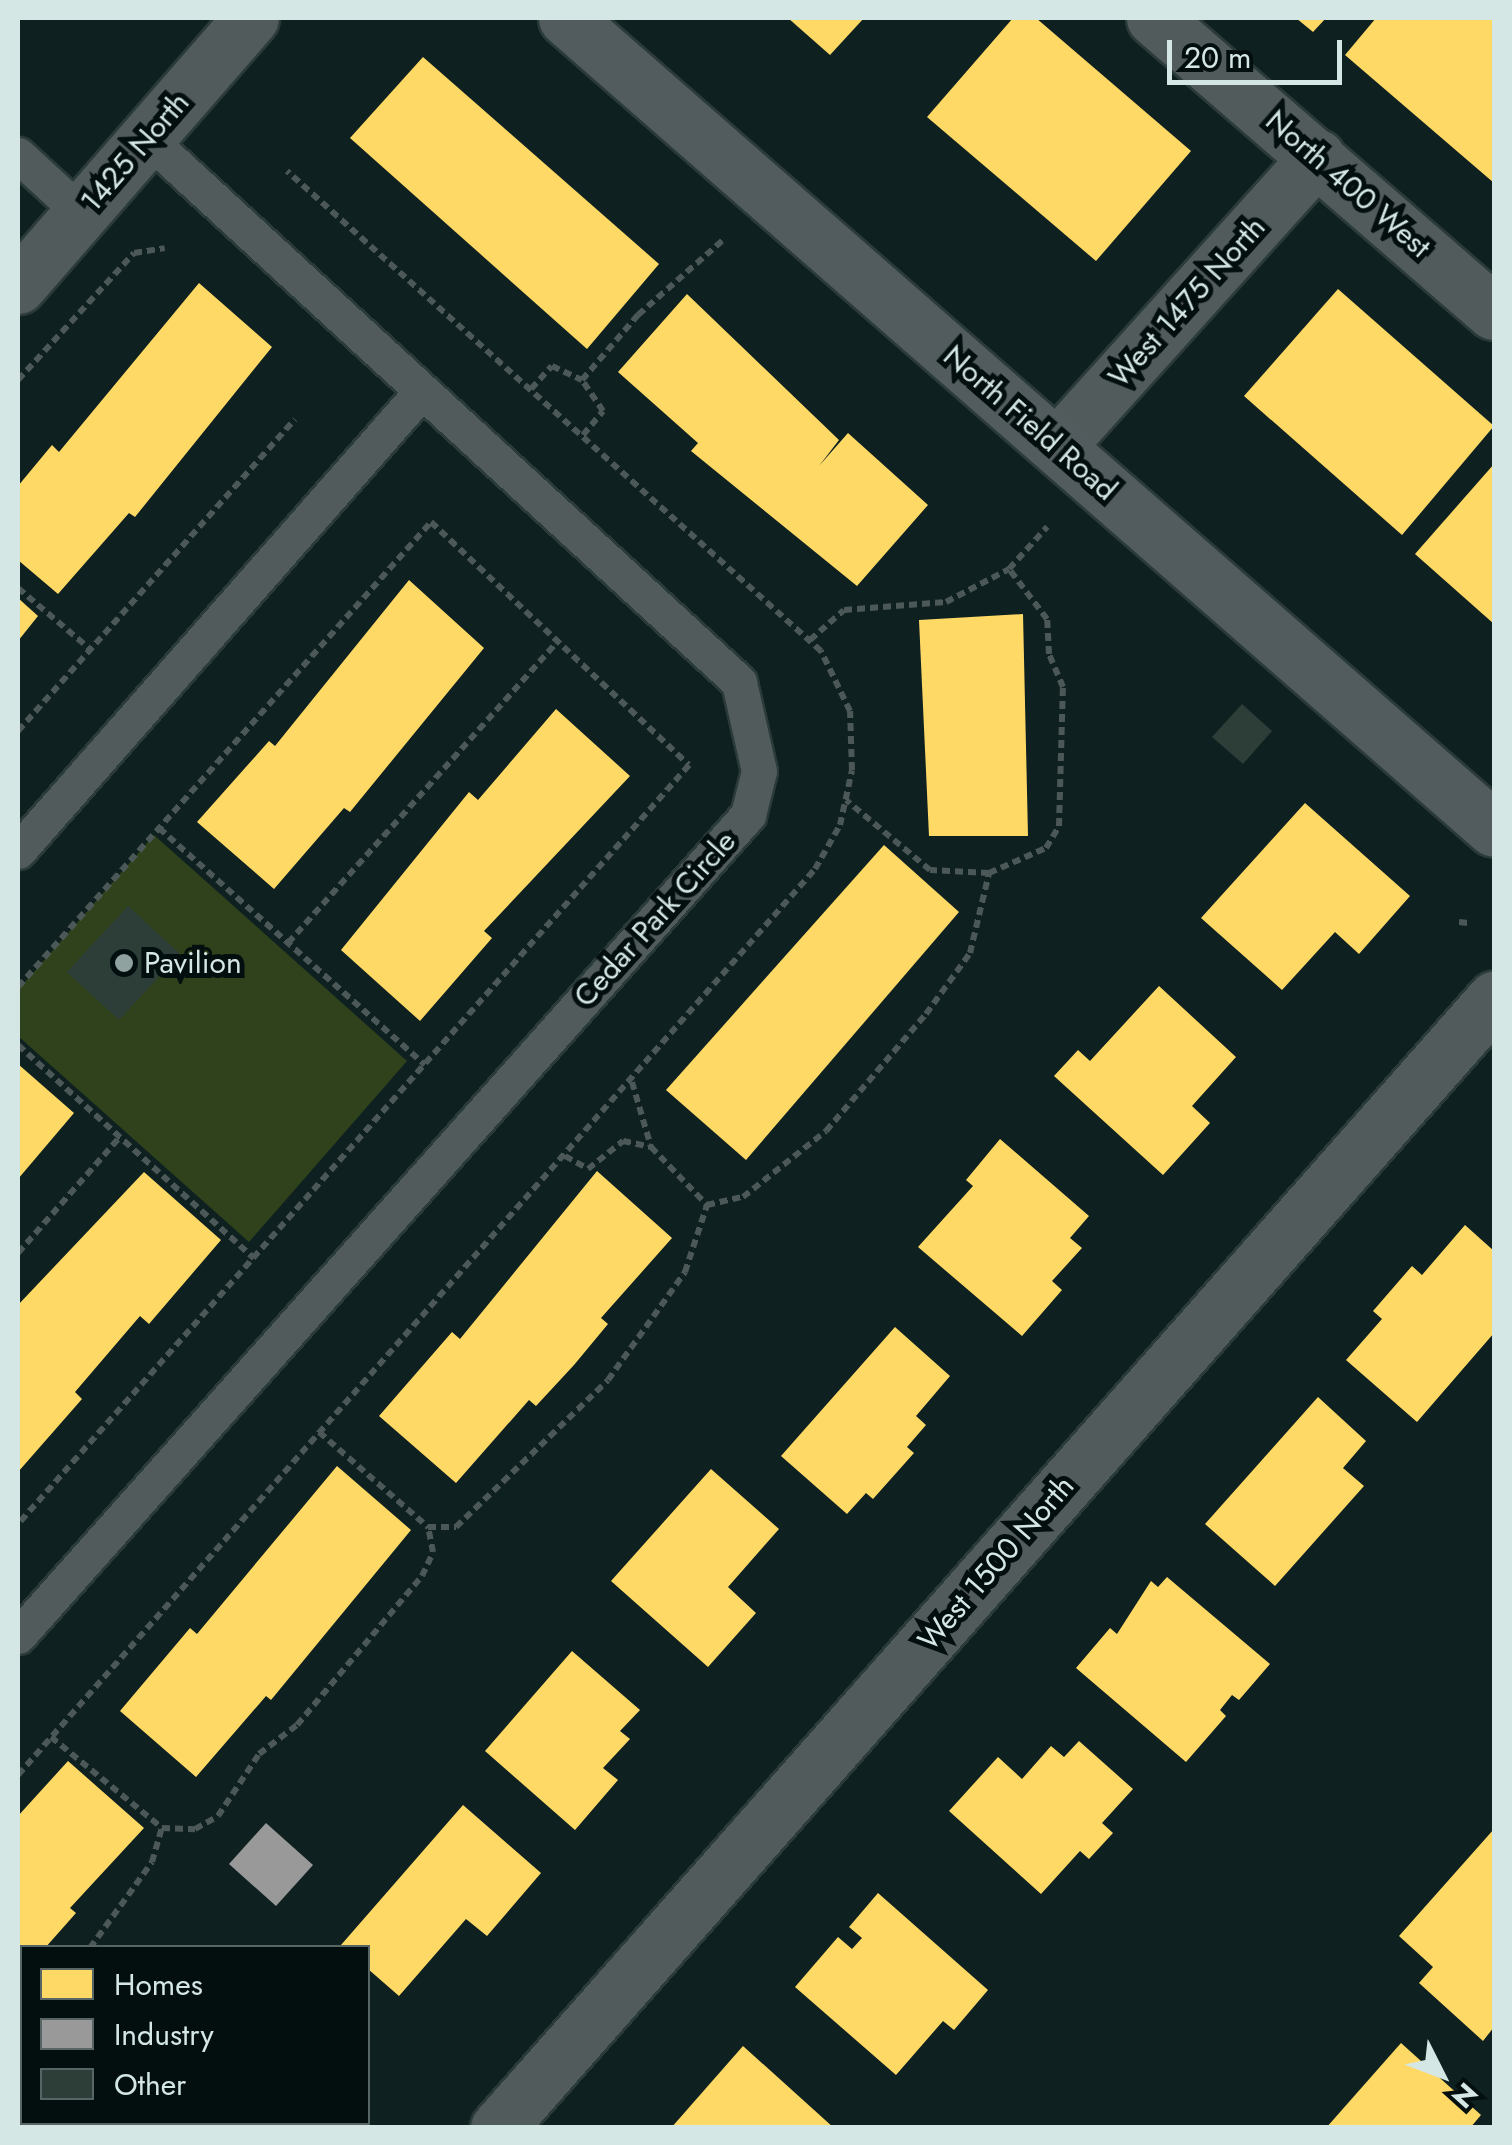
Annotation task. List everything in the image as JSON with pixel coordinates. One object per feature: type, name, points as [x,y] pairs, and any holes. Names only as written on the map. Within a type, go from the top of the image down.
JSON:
[{"type":"street","name":"1425 North","points":[[18,286],[251,18]]},
{"type":"street","name":"North Field Road","points":[[566,18],[1494,829]]},
{"type":"street","name":"North 400 West","points":[[1154,18],[1494,312]]},
{"type":"street","name":"West 1475 North","points":[[1057,446],[1318,157]]},
{"type":"street","name":"West 1500 North","points":[[498,2128],[1494,1000]]},
{"type":"lane","name":"Cedar Park Circle","points":[[18,1636],[748,814],[759,771],[738,682],[147,138]]},
{"type":"lane","points":[[18,155],[82,213]]},
{"type":"lane","points":[[18,850],[422,391]]},
{"type":"path","points":[[18,1775],[632,1082],[814,869],[846,800],[852,770],[850,711],[810,640],[286,171]]},
{"type":"path","points":[[582,380],[638,315],[723,240]]},
{"type":"path","points":[[18,380],[134,253],[152,244],[165,248]]},
{"type":"path","points":[[531,389],[552,366],[582,380],[603,410],[583,435]]},
{"type":"path","points":[[18,731],[295,419]]},
{"type":"path","points":[[18,987],[431,522],[689,765],[18,1524]]},
{"type":"path","points":[[810,640],[844,610],[946,602],[1009,569],[1047,527]]},
{"type":"path","points":[[846,800],[930,870],[989,873],[1046,848],[1058,826],[1064,764],[1063,687],[1049,654],[1047,619],[1009,569]]},
{"type":"path","points":[[18,588],[90,649]]},
{"type":"path","points":[[288,943],[558,642]]},
{"type":"path","points":[[159,828],[425,1064]]},
{"type":"path","points":[[707,1205],[743,1197],[769,1179],[796,1150],[826,1131],[913,1029],[970,953],[989,873]]},
{"type":"path","points":[[18,1045],[254,1258]]},
{"type":"path","points":[[632,1082],[651,1147],[707,1205]]},
{"type":"path","points":[[18,1252],[120,1137]]},
{"type":"path","points":[[565,1156],[588,1169],[622,1141],[651,1147]]},
{"type":"path","points":[[428,1527],[456,1527],[482,1506],[608,1380],[686,1272],[707,1205]]},
{"type":"path","points":[[52,1736],[162,1828],[195,1828],[218,1816],[259,1754],[297,1725],[352,1665],[422,1576],[433,1552],[428,1527],[319,1432]]},
{"type":"path","points":[[92,1945],[152,1862],[162,1828]]},
{"type":"green space","points":[[154,835],[407,1061],[249,1242],[18,1036],[18,990]]},
{"type":"building: Homes","points":[[788,18],[864,18],[830,55]]},
{"type":"building: Homes","points":[[1013,18],[1036,18],[1191,151],[1096,261],[927,117]]},
{"type":"building: Homes","points":[[1296,18],[1326,18],[1313,32]]},
{"type":"building: Homes","points":[[1376,18],[1494,18],[1494,183],[1345,55]]},
{"type":"building: Homes","points":[[423,57],[659,264],[587,349],[350,138]]},
{"type":"building: Homes","points":[[199,283],[272,347],[135,517],[129,513],[58,594],[18,560],[18,486],[52,445],[59,452]]},
{"type":"building: Homes","points":[[1338,289],[1494,426],[1402,535],[1244,396]]},
{"type":"building: Homes","points":[[687,294],[839,440],[819,466],[848,433],[928,505],[857,586],[691,451],[698,443],[618,372]]},
{"type":"building: Homes","points":[[1494,464],[1494,624],[1415,554]]},
{"type":"building: Homes","points":[[409,580],[484,648],[350,812],[344,808],[274,889],[197,822],[269,741],[275,746]]},
{"type":"building: Homes","points":[[18,598],[38,616],[18,641]]},
{"type":"building: Homes","points":[[1023,614],[1028,836],[929,836],[919,620]]},
{"type":"building: Homes","points":[[556,709],[630,776],[484,931],[492,938],[420,1021],[341,950],[469,792],[478,800]]},
{"type":"building: Homes","points":[[1305,803],[1410,896],[1359,954],[1335,932],[1282,990],[1201,918]]},
{"type":"building: Homes","points":[[884,845],[959,912],[746,1160],[666,1090]]},
{"type":"building: Homes","points":[[1159,986],[1236,1057],[1192,1106],[1210,1123],[1163,1175],[1054,1076],[1078,1050],[1090,1061]]},
{"type":"building: Homes","points":[[18,1064],[74,1113],[18,1179]]},
{"type":"building: Homes","points":[[1000,1139],[1089,1216],[1070,1238],[1082,1248],[1052,1281],[1062,1290],[1022,1336],[918,1247],[973,1186],[966,1180]]},
{"type":"building: Homes","points":[[597,1171],[672,1238],[601,1318],[608,1324],[574,1365],[536,1406],[529,1400],[456,1483],[379,1416],[452,1332],[460,1339]]},
{"type":"building: Homes","points":[[144,1172],[221,1240],[149,1324],[140,1316],[75,1392],[82,1399],[18,1472],[18,1305]]},
{"type":"building: Homes","points":[[1465,1225],[1494,1251],[1494,1333],[1417,1422],[1346,1360],[1382,1319],[1373,1311],[1412,1266],[1422,1275]]},
{"type":"building: Homes","points":[[895,1327],[950,1376],[916,1416],[926,1425],[907,1447],[914,1453],[873,1499],[866,1493],[847,1514],[781,1456]]},
{"type":"building: Homes","points":[[1318,1397],[1366,1441],[1343,1468],[1364,1486],[1275,1586],[1205,1524]]},
{"type":"building: Homes","points":[[337,1466],[411,1530],[271,1700],[266,1696],[196,1777],[120,1711],[190,1628],[197,1634]]},
{"type":"building: Homes","points":[[711,1469],[779,1529],[728,1587],[756,1613],[708,1667],[611,1581]]},
{"type":"building: Homes","points":[[1167,1577],[1270,1664],[1239,1700],[1232,1695],[1220,1710],[1226,1716],[1186,1762],[1076,1668],[1110,1628],[1117,1634],[1151,1581],[1158,1587]]},
{"type":"building: Homes","points":[[572,1651],[640,1710],[620,1731],[630,1739],[603,1768],[618,1780],[575,1830],[485,1751]]},
{"type":"building: Homes","points":[[1079,1741],[1133,1789],[1102,1823],[1113,1833],[1089,1859],[1080,1851],[1041,1894],[949,1811],[998,1757],[1022,1779],[1051,1746],[1064,1757]]},
{"type":"building: Homes","points":[[68,1761],[144,1828],[70,1908],[76,1913],[48,1945],[20,1945],[18,1978],[18,1816]]},
{"type":"building: Homes","points":[[463,1805],[541,1873],[487,1936],[466,1919],[399,1996],[370,1971],[370,1945],[341,1945]]},
{"type":"building: Homes","points":[[1494,1829],[1494,2027],[1483,2041],[1419,1983],[1433,1967],[1399,1936]]},
{"type":"building: Homes","points":[[878,1893],[988,1990],[954,2030],[943,2021],[896,2075],[795,1987],[838,1937],[852,1949],[862,1938],[849,1927]]},
{"type":"building: Homes","points":[[1401,2043],[1481,2115],[1470,2128],[1326,2128]]},
{"type":"building: Homes","points":[[743,2046],[834,2128],[671,2128]]},
{"type":"building: Homes","points":[[160,2125],[230,2125],[159,2128]]},
{"type":"building: Industry","points":[[266,1823],[313,1865],[276,1906],[229,1864]]},
{"type":"building: Other","points":[[1242,704],[1272,731],[1243,764],[1212,737]]},
{"type":"building: Other","name":"Pavilion","points":[[128,906],[180,954],[119,1020],[67,972]]},
{"type":"place","name":"Pavilion","points":[[124,963]]}]
